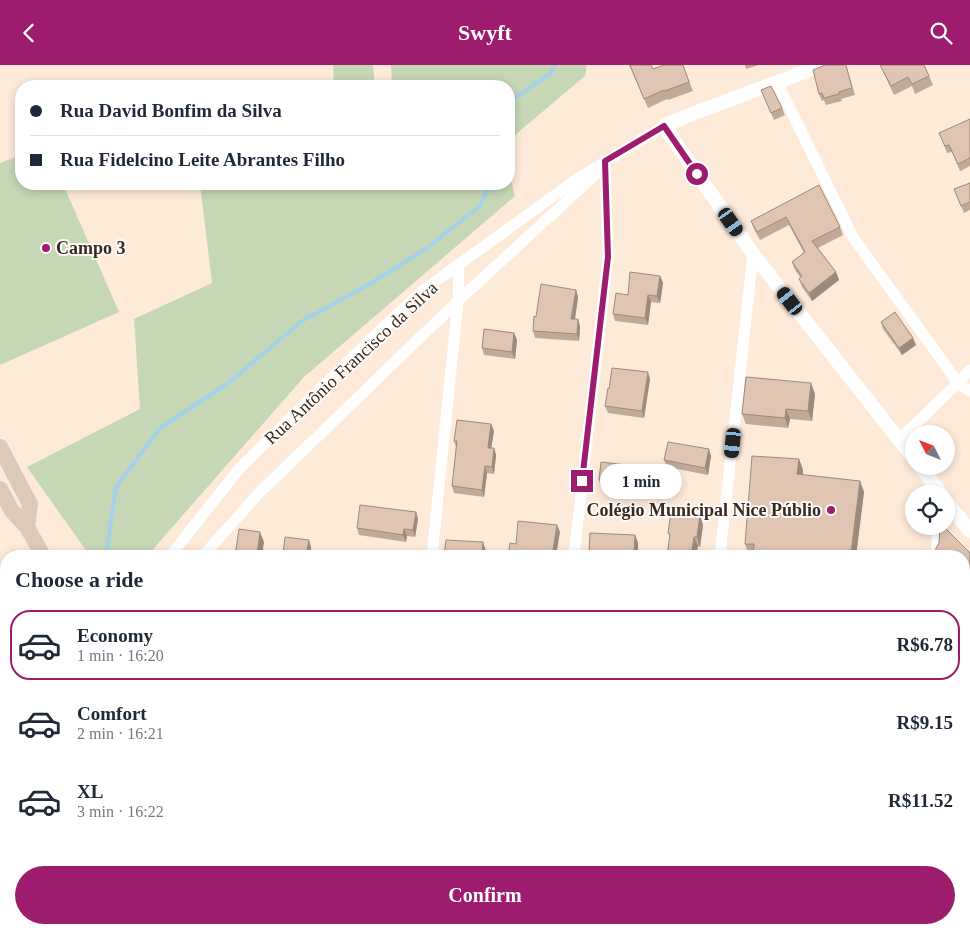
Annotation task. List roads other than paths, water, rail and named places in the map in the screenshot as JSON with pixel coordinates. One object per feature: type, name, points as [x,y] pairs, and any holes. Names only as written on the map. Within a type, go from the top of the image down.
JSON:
[{"type":"main road","points":[[0,447],[30,504],[27,527]]},
{"type":"main road","points":[[0,489],[12,511],[27,527],[40,550]]},
{"type":"street","name":"Rua Antônio Francisco da Silva","points":[[175,550],[239,469],[367,343],[421,293],[577,179],[664,126],[823,65]]},
{"type":"street","points":[[777,82],[853,237],[958,383],[970,391]]},
{"type":"street","points":[[664,126],[753,254],[905,448]]},
{"type":"street","name":"Rua Antônio Francisco da Silva","points":[[209,550],[260,492],[458,301],[596,174],[605,161]]},
{"type":"street","points":[[575,550],[608,257],[605,161]]},
{"type":"street","points":[[721,550],[753,254]]},
{"type":"street","points":[[433,550],[458,301],[459,265]]},
{"type":"street","points":[[899,440],[970,370]]},
{"type":"street","points":[[927,475],[934,485]]},
{"type":"street","points":[[955,512],[970,531]]},
{"type":"street","points":[[936,550],[937,535]]},
{"type":"waterway","points":[[515,98],[551,73],[555,65]]},
{"type":"waterway","points":[[107,550],[116,487],[160,428],[227,384],[302,321],[368,285],[427,248],[480,206],[487,190]]},
{"type":"place","name":"Campo 3","points":[[46,248]]},
{"type":"place","name":"Colégio Municipal Nice Públio","points":[[831,510]]}]
